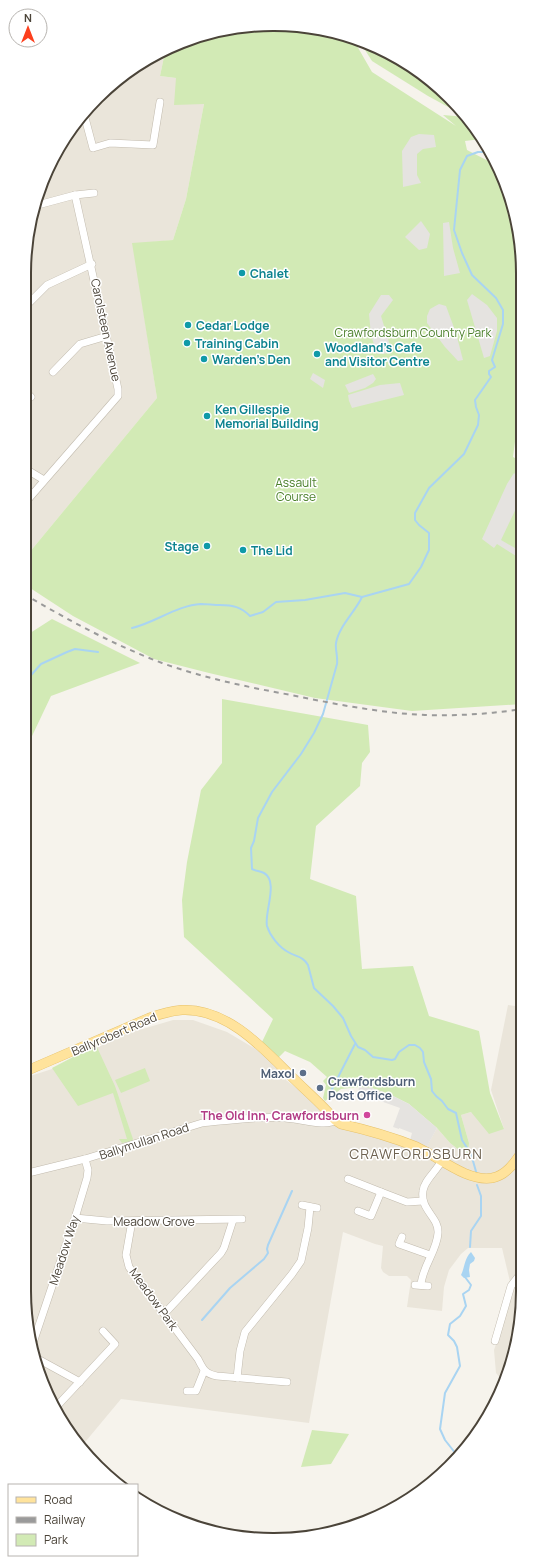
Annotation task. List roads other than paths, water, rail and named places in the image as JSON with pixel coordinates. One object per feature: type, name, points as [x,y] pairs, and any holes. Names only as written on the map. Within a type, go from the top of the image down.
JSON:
[{"type":"main road","name":"Ballyrobert Road","points":[[31,1069],[149,1018],[169,1012],[183,1010],[197,1011],[216,1016],[249,1037],[267,1052],[336,1120]]},
{"type":"main road","points":[[336,1120],[341,1124],[386,1135],[418,1148],[468,1175],[479,1178],[491,1178],[503,1174],[516,1160]]},
{"type":"street","points":[[86,120],[93,148],[110,144],[153,145],[160,102]]},
{"type":"street","points":[[41,204],[75,195],[94,193]]},
{"type":"street","name":"Carolsteen Avenue","points":[[31,496],[118,396],[92,264],[75,195]]},
{"type":"street","points":[[31,302],[52,282],[92,264]]},
{"type":"street","points":[[53,372],[80,344],[107,336]]},
{"type":"street","points":[[31,472],[44,480]]},
{"type":"street","name":"Ballymullan Road","points":[[31,1172],[86,1159],[202,1122],[282,1117],[331,1124],[336,1120]]},
{"type":"street","name":"Meadow Way","points":[[36,1335],[87,1178],[88,1170],[86,1159]]},
{"type":"street","points":[[428,1286],[418,1285],[438,1232],[437,1223],[426,1209],[423,1201],[423,1191],[425,1184],[442,1160]]},
{"type":"street","points":[[348,1179],[407,1202],[423,1201]]},
{"type":"street","points":[[358,1211],[374,1217],[381,1192]]},
{"type":"street","points":[[237,1378],[240,1351],[245,1332],[301,1261],[314,1207],[302,1206]]},
{"type":"street","name":"Meadow Grove","points":[[75,1218],[107,1221],[242,1219]]},
{"type":"street","points":[[164,1314],[221,1253],[233,1220]]},
{"type":"street","name":"Meadow Park","points":[[132,1221],[126,1255],[127,1263],[198,1359],[204,1371]]},
{"type":"street","points":[[400,1244],[430,1255]]},
{"type":"street","points":[[494,1341],[511,1286],[516,1280]]},
{"type":"street","points":[[59,1404],[115,1344],[103,1331]]},
{"type":"street","points":[[42,1361],[80,1382]]},
{"type":"street","points":[[187,1391],[196,1392],[204,1371],[210,1375],[287,1382]]},
{"type":"water","points":[[471,1252],[475,1258],[470,1264],[470,1277],[464,1278],[461,1275],[466,1260]]},
{"type":"waterway","points":[[132,628],[192,605],[203,604],[233,606],[243,610],[250,616],[263,612],[276,602],[305,600],[345,593],[362,597],[409,584],[421,567],[429,550],[429,533],[415,520],[415,513],[429,488],[464,454],[478,425],[479,415],[475,400],[491,377],[489,371],[495,367],[492,360],[503,324],[503,310],[496,298],[472,275],[454,230],[460,170],[467,156],[478,152],[484,152]]},
{"type":"waterway","points":[[362,597],[340,631],[336,645],[337,664],[323,714],[314,733],[301,754],[272,792],[258,818],[254,841],[251,848],[252,869],[264,873],[268,877],[270,883],[271,890],[267,920],[267,926],[270,934],[281,947],[291,954],[302,958],[306,962],[314,988],[343,1018],[358,1047],[365,1050],[373,1057],[392,1060],[395,1059],[399,1052],[409,1045],[415,1045],[423,1052],[424,1062],[431,1079],[432,1091],[448,1109],[456,1113],[462,1140],[471,1154],[477,1175]]},
{"type":"waterway","points":[[31,675],[41,664],[75,649],[98,652]]},
{"type":"waterway","points":[[330,1093],[355,1044]]},
{"type":"waterway","points":[[470,1247],[471,1231],[481,1216],[481,1196],[477,1185]]},
{"type":"waterway","points":[[202,1320],[230,1288],[264,1259],[268,1253],[268,1245],[292,1191]]},
{"type":"waterway","points":[[454,1452],[445,1440],[440,1429],[445,1393],[460,1366],[457,1347],[448,1335],[450,1324],[460,1316],[466,1306],[463,1294],[469,1290],[471,1285],[465,1277]]},
{"type":"railway","points":[[31,598],[74,623],[144,656],[162,663],[226,682],[341,705],[408,714],[462,715],[516,710]]},
{"type":"place","name":"Chalet","points":[[242,273]]},
{"type":"place","name":"Cedar Lodge","points":[[188,325]]},
{"type":"place","name":"Training Cabin","points":[[187,343]]},
{"type":"place","name":"Woodland's Cafe and Visitor Centre","points":[[317,354]]},
{"type":"place","name":"Warden's Den","points":[[204,359]]},
{"type":"place","name":"Ken Gillespie Memorial Building","points":[[207,416]]},
{"type":"place","name":"Stage","points":[[207,546]]},
{"type":"place","name":"The Lid","points":[[243,550]]},
{"type":"place","name":"Maxol","points":[[303,1073]]},
{"type":"place","name":"Crawfordsburn Post Office","points":[[320,1088]]},
{"type":"place","name":"The Old Inn, Crawfordsburn","points":[[367,1115]]},
{"type":"district","name":"CRAWFORDSBURN","points":[[416,1153]]},
{"type":"park label","name":"Crawfordsburn Country Park","points":[[413,332]]},
{"type":"park label","name":"Assault Course","points":[[296,489]]}]
